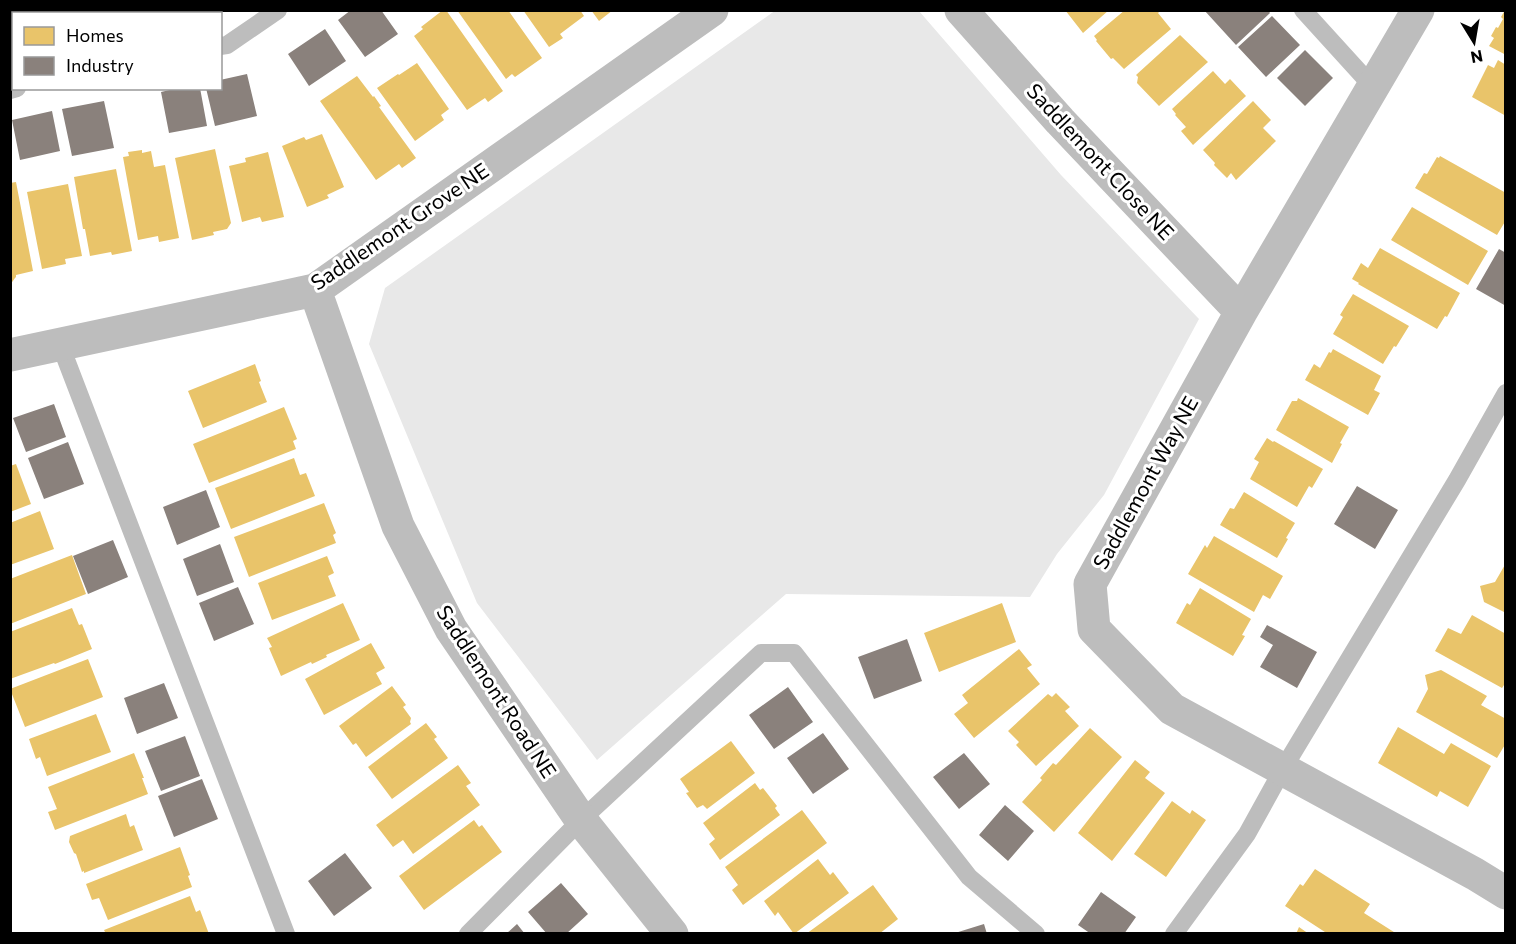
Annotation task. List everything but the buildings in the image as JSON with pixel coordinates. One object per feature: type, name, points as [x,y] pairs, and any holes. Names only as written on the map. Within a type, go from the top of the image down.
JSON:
[{"type":"street","name":"Saddlemont Grove NE","points":[[10,355],[315,290],[712,10]]},
{"type":"street","name":"Saddlemont Close NE","points":[[961,10],[1060,121],[1241,312]]},
{"type":"street","name":"Saddlemont Way NE","points":[[1418,10],[1241,312],[1090,584],[1094,629],[1172,709],[1506,893]]},
{"type":"street","name":"Saddlemont Road NE","points":[[315,290],[398,526],[451,629],[580,820],[672,933]]},
{"type":"lane","points":[[222,46],[227,45],[278,10]]},
{"type":"lane","points":[[1303,10],[1373,87]]},
{"type":"lane","points":[[60,344],[286,933]]},
{"type":"lane","points":[[1174,933],[1247,834],[1283,769],[1457,480],[1506,393]]},
{"type":"lane","points":[[468,933],[580,820],[761,653],[794,653],[969,877],[1036,933]]},
{"type":"shaded area","points":[[776,10],[919,11],[1061,175],[1199,319],[1104,495],[1057,554],[1030,597],[786,594],[597,760],[477,603],[369,344],[385,288]]}]
